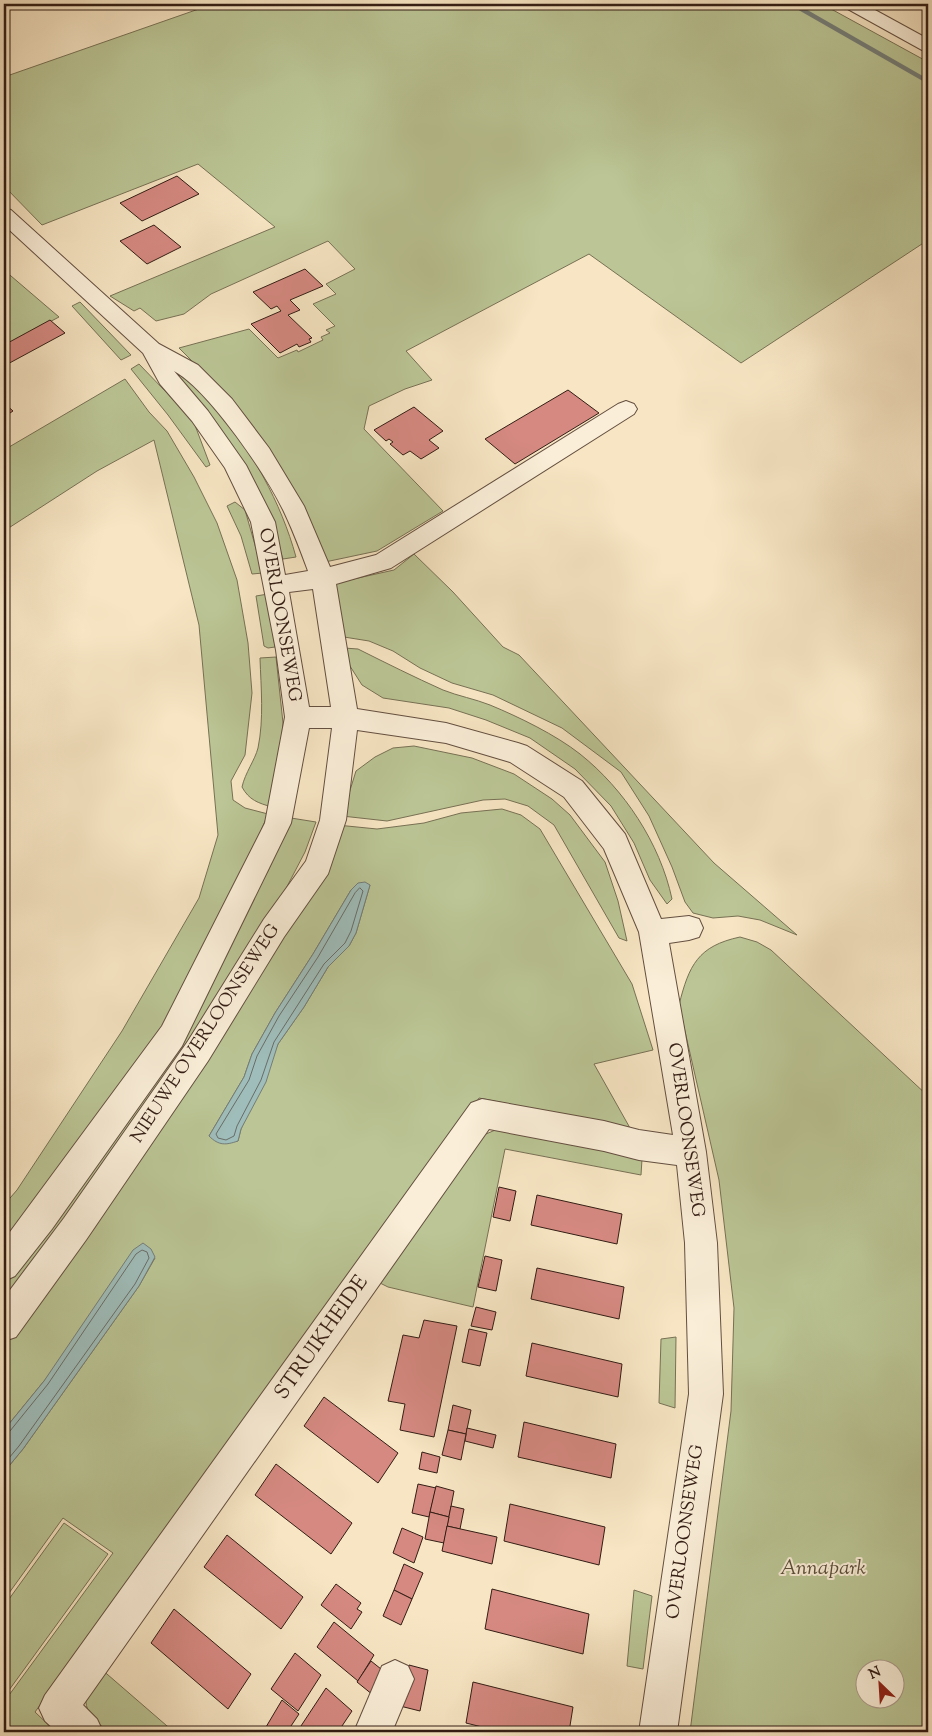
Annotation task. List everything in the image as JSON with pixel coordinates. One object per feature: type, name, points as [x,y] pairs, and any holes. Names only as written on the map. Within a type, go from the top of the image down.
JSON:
[{"type":"street","points":[[858,5],[928,46]]},
{"type":"street","name":"OVERLOONSEWEG","points":[[4,214],[150,349],[190,370],[229,411],[261,454],[296,512],[323,578],[346,718]]},
{"type":"street","name":"OVERLOONSEWEG","points":[[150,349],[168,379],[200,416],[235,465],[263,522],[276,585],[298,717],[346,718],[446,733],[518,754],[573,789],[614,842],[654,932],[691,1152],[701,1243],[706,1394],[658,1732]]},
{"type":"street","points":[[276,585],[323,578],[383,562],[626,409]]},
{"type":"street","name":"NIEUWE OVERLOONSEWEG","points":[[4,1265],[41,1218],[172,1036],[278,823],[298,717]]},
{"type":"street","name":"NIEUWE OVERLOONSEWEG","points":[[4,1325],[76,1229],[198,1051],[274,928],[318,866],[333,820],[346,718]]},
{"type":"street","points":[[654,932],[689,928]]},
{"type":"street","name":"STRUIKHEIDE","points":[[84,1732],[58,1708],[482,1112],[604,1136],[639,1145],[691,1152]]},
{"type":"street","points":[[373,1732],[395,1679]]},
{"type":"green space","points":[[213,4],[822,4],[928,62],[928,240],[741,363],[589,254],[406,351],[432,380],[405,389],[369,406],[364,429],[443,511],[377,551],[325,562],[223,392],[179,348],[249,329],[278,358],[297,350],[298,352],[323,340],[321,337],[330,333],[326,330],[335,326],[313,304],[336,294],[326,284],[355,269],[328,241],[211,294],[184,314],[156,321],[140,308],[134,311],[110,296],[275,227],[198,164],[42,225],[4,186],[4,77]]},
{"type":"green space","points":[[4,270],[59,317],[4,346]]},
{"type":"green space","points":[[80,302],[131,355],[121,360],[72,306]]},
{"type":"green space","points":[[139,364],[193,420],[210,465],[206,467],[131,369]]},
{"type":"green space","points":[[180,370],[215,406],[241,440],[273,496],[290,536],[296,557],[283,559],[273,528],[173,374]]},
{"type":"green space","points":[[125,379],[149,412],[167,431],[194,477],[217,523],[237,580],[248,643],[252,693],[245,755],[231,781],[233,800],[245,808],[268,814],[245,869],[171,1015],[93,1131],[4,1253],[4,1205],[17,1190],[122,1031],[199,898],[218,835],[199,625],[154,440],[97,471],[4,531],[4,450]]},
{"type":"green space","points":[[235,502],[245,510],[263,573],[252,574],[241,536],[227,506]]},
{"type":"green space","points":[[414,554],[453,592],[503,647],[519,655],[714,863],[797,935],[760,920],[738,916],[713,918],[693,913],[685,902],[672,867],[649,816],[621,772],[562,728],[493,695],[452,683],[420,668],[393,651],[369,641],[344,637],[331,584],[394,570]]},
{"type":"green space","points":[[268,594],[275,647],[268,648],[264,646],[256,596]]},
{"type":"green space","points":[[344,648],[358,649],[443,690],[501,710],[549,733],[580,754],[611,784],[638,819],[659,858],[672,899],[667,904],[650,880],[634,843],[611,806],[575,769],[530,738],[486,720],[449,708],[383,698],[362,685],[348,663]]},
{"type":"green space","points":[[276,657],[283,723],[278,782],[272,807],[254,800],[242,787],[257,753],[260,737],[262,703],[260,658]]},
{"type":"green space","points":[[414,746],[472,758],[514,774],[552,799],[570,815],[605,862],[618,901],[627,941],[619,938],[554,825],[528,806],[505,799],[483,800],[387,821],[342,816],[356,771],[375,757],[393,748]]},
{"type":"green space","points":[[502,809],[521,815],[540,829],[632,984],[653,1050],[594,1064],[630,1128],[479,1098],[35,1712],[56,1732],[4,1732],[4,1702],[113,1553],[63,1518],[4,1600],[4,1472],[23,1449],[139,1286],[155,1258],[44,1381],[4,1430],[4,1347],[59,1274],[337,825],[377,829],[424,823],[461,813]],"holes":[[[370,885],[356,933],[349,946],[328,967],[304,1007],[278,1044],[241,1129],[238,1141],[209,1136],[244,1077],[252,1054],[275,1013],[351,890]]]},
{"type":"green space","points":[[291,818],[316,822],[305,852],[281,898],[58,1239],[4,1312],[4,1282],[76,1187],[268,871]]},
{"type":"green space","name":"Annapark","points":[[740,937],[757,942],[771,950],[928,1096],[928,1732],[690,1732],[731,1411],[734,1308],[719,1180],[679,1005],[692,968],[705,952],[714,946]]},
{"type":"green space","points":[[500,1128],[642,1159],[641,1175],[505,1149],[473,1307],[388,1287],[376,1281],[479,1137]]},
{"type":"green space","points":[[676,1337],[675,1408],[659,1403],[661,1339]]},
{"type":"green space","points":[[64,1523],[108,1554],[4,1697],[4,1606]]},
{"type":"green space","points":[[634,1590],[652,1596],[643,1669],[627,1666]]},
{"type":"green space","points":[[100,1668],[174,1732],[108,1732],[98,1723],[86,1703],[89,1689]]},
{"type":"water","points":[[365,882],[370,885],[356,933],[349,946],[328,967],[304,1007],[278,1044],[266,1082],[241,1129],[238,1141],[226,1144],[216,1142],[209,1136],[244,1077],[252,1054],[275,1013],[351,890],[358,883]]},
{"type":"water","points":[[143,1243],[151,1249],[155,1257],[139,1286],[23,1449],[4,1472],[4,1430],[44,1381],[133,1250]]},
{"type":"building","points":[[177,176],[199,194],[142,221],[120,203]]},
{"type":"building","points":[[154,225],[181,247],[147,264],[120,241]]},
{"type":"building","points":[[305,269],[323,286],[290,300],[300,310],[288,315],[312,338],[309,339],[311,342],[299,347],[297,344],[280,353],[251,324],[281,311],[277,306],[271,309],[253,292]]},
{"type":"building","points":[[50,320],[65,333],[4,366],[4,345]]},
{"type":"building","points":[[568,390],[599,413],[515,464],[485,439]]},
{"type":"building","points":[[4,403],[13,411],[4,417]]},
{"type":"building","points":[[414,407],[443,431],[429,440],[439,448],[421,459],[410,451],[403,455],[390,444],[393,442],[389,439],[386,441],[374,430]]},
{"type":"building","points":[[499,1187],[516,1191],[510,1221],[493,1217]]},
{"type":"building","points":[[537,1195],[622,1214],[617,1244],[531,1225]]},
{"type":"building","points":[[485,1256],[502,1260],[496,1291],[478,1287]]},
{"type":"building","points":[[537,1268],[624,1287],[619,1319],[531,1299]]},
{"type":"building","points":[[476,1307],[496,1312],[492,1330],[471,1326]]},
{"type":"building","points":[[424,1320],[457,1326],[434,1437],[400,1430],[405,1404],[388,1401],[403,1335],[419,1338]]},
{"type":"building","points":[[469,1329],[487,1333],[480,1366],[462,1362]]},
{"type":"building","points":[[532,1343],[622,1364],[618,1397],[526,1376]]},
{"type":"building","points":[[324,1397],[398,1453],[378,1483],[304,1426]]},
{"type":"building","points":[[453,1405],[471,1410],[466,1434],[448,1430]]},
{"type":"building","points":[[524,1422],[616,1444],[611,1478],[518,1457]]},
{"type":"building","points":[[467,1428],[496,1435],[493,1448],[465,1441]]},
{"type":"building","points":[[448,1430],[466,1434],[461,1460],[442,1455]]},
{"type":"building","points":[[422,1452],[440,1457],[437,1473],[419,1469]]},
{"type":"building","points":[[276,1464],[352,1523],[331,1554],[255,1495]]},
{"type":"building","points":[[418,1484],[436,1488],[429,1517],[412,1513]]},
{"type":"building","points":[[436,1486],[454,1491],[449,1517],[430,1512]]},
{"type":"building","points":[[510,1504],[605,1527],[599,1565],[504,1541]]},
{"type":"building","points":[[451,1506],[464,1509],[460,1529],[447,1526]]},
{"type":"building","points":[[430,1512],[449,1517],[444,1543],[425,1539]]},
{"type":"building","points":[[447,1526],[497,1537],[492,1564],[442,1551]]},
{"type":"building","points":[[402,1528],[423,1537],[414,1563],[393,1553]]},
{"type":"building","points":[[227,1535],[303,1597],[281,1629],[204,1567]]},
{"type":"building","points":[[404,1564],[423,1573],[412,1599],[394,1590]]},
{"type":"building","points":[[336,1584],[361,1603],[357,1609],[362,1612],[351,1629],[321,1605]]},
{"type":"building","points":[[492,1589],[589,1614],[583,1654],[485,1629]]},
{"type":"building","points":[[394,1590],[412,1599],[401,1625],[383,1616]]},
{"type":"building","points":[[174,1609],[251,1674],[228,1709],[151,1643]]},
{"type":"building","points":[[334,1622],[374,1655],[358,1681],[317,1647]]},
{"type":"building","points":[[295,1653],[321,1675],[298,1711],[271,1689]]},
{"type":"building","points":[[371,1661],[386,1673],[373,1695],[357,1682]]},
{"type":"building","points":[[409,1665],[428,1670],[420,1711],[400,1706]]},
{"type":"building","points":[[473,1682],[573,1707],[569,1732],[502,1732],[466,1723]]},
{"type":"building","points":[[326,1688],[352,1711],[338,1732],[297,1732]]},
{"type":"building","points":[[282,1700],[299,1714],[287,1732],[272,1732],[266,1727]]},
{"type":"waterway","points":[[792,4],[928,82]]}]
